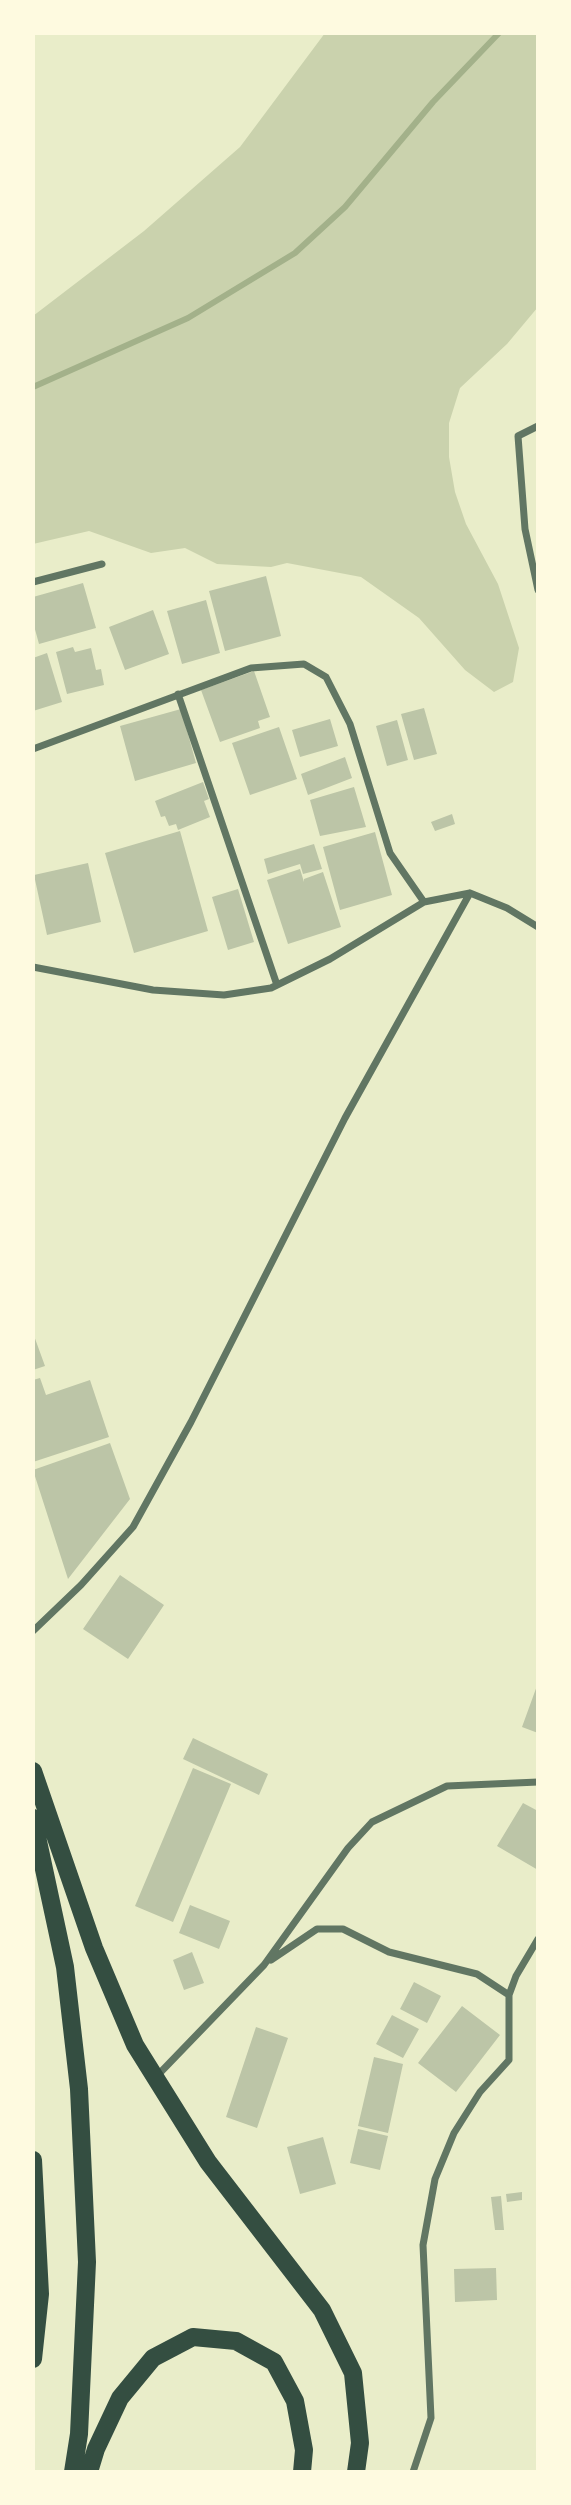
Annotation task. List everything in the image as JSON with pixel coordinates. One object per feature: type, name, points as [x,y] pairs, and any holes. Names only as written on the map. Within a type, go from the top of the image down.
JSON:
[{"type":"highway","points":[[33,1771],[94,1948],[135,2045],[208,2162],[322,2310],[353,2373],[360,2443],[356,2472]]},
{"type":"highway","points":[[33,1818],[65,1967],[79,2089],[87,2262],[79,2434],[73,2472]]},
{"type":"highway","points":[[33,2160],[40,2294],[33,2359]]},
{"type":"highway","points":[[89,2472],[96,2449],[120,2398],[153,2358],[193,2337],[236,2341],[274,2362],[295,2401],[304,2450],[302,2472]]},
{"type":"street","points":[[538,426],[518,436],[524,529],[538,590]]},
{"type":"street","points":[[33,582],[102,564]]},
{"type":"street","points":[[33,749],[251,668],[304,664],[326,677],[350,724],[390,853],[424,902]]},
{"type":"street","points":[[178,694],[277,985]]},
{"type":"street","points":[[33,1630],[80,1586],[133,1527],[191,1422],[345,1118],[470,893]]},
{"type":"street","points":[[33,967],[153,990],[224,995],[277,985],[330,959],[424,902],[470,893],[507,908],[538,927]]},
{"type":"street","points":[[154,2079],[264,1965],[348,1849],[372,1822],[447,1786],[538,1782]]},
{"type":"street","points":[[264,1965],[317,1929],[343,1929],[389,1952],[477,1974],[509,1995]]},
{"type":"street","points":[[413,2472],[431,2418],[423,2245],[435,2179],[454,2133],[480,2092],[509,2060],[509,1995],[538,1939]]},
{"type":"green space","points":[[325,33],[538,33],[538,307],[507,344],[460,388],[449,423],[449,457],[455,492],[466,524],[498,584],[519,648],[513,682],[494,692],[465,670],[419,618],[361,577],[287,563],[271,567],[217,564],[185,548],[151,553],[89,531],[33,544],[33,316],[144,231],[240,147]]},
{"type":"building","points":[[266,576],[281,636],[225,651],[209,591]]},
{"type":"building","points":[[83,583],[96,628],[39,644],[33,622],[33,597]]},
{"type":"building","points":[[206,600],[220,653],[182,664],[167,611]]},
{"type":"building","points":[[153,610],[169,654],[125,670],[109,627]]},
{"type":"building","points":[[73,647],[75,652],[91,648],[96,670],[101,669],[104,685],[67,694],[56,652]]},
{"type":"building","points":[[47,653],[62,702],[33,711],[33,658]]},
{"type":"building","points":[[254,671],[270,717],[258,721],[260,728],[220,742],[201,690]]},
{"type":"building","points":[[424,708],[437,754],[414,760],[401,714]]},
{"type":"building","points":[[181,709],[196,763],[135,781],[120,726]]},
{"type":"building","points":[[330,719],[338,746],[300,757],[292,730]]},
{"type":"building","points":[[397,720],[408,760],[387,766],[376,726]]},
{"type":"building","points":[[279,727],[297,779],[250,795],[232,743]]},
{"type":"building","points":[[345,757],[352,778],[308,795],[301,774]]},
{"type":"building","points":[[203,782],[209,799],[204,801],[210,817],[178,830],[176,824],[169,826],[165,816],[161,817],[155,801]]},
{"type":"building","points":[[354,787],[366,827],[320,836],[310,800]]},
{"type":"building","points":[[452,814],[455,824],[435,831],[431,822]]},
{"type":"building","points":[[180,831],[208,931],[134,953],[105,853]]},
{"type":"building","points":[[375,832],[392,895],[340,910],[323,847]]},
{"type":"building","points":[[314,844],[322,869],[303,874],[300,864],[268,874],[264,859]]},
{"type":"building","points":[[88,863],[101,922],[47,935],[34,875]]},
{"type":"building","points":[[300,869],[304,882],[304,879],[323,872],[341,927],[288,944],[267,880]]},
{"type":"building","points":[[238,889],[254,942],[228,950],[212,897]]},
{"type":"building","points":[[33,1333],[45,1366],[33,1370]]},
{"type":"building","points":[[40,1378],[46,1395],[90,1380],[109,1437],[33,1462],[33,1380]]},
{"type":"building","points":[[110,1443],[130,1499],[68,1579],[33,1470]]},
{"type":"building","points":[[120,1575],[164,1605],[128,1659],[83,1629]]},
{"type":"building","points":[[538,1683],[538,1733],[522,1727]]},
{"type":"building","points":[[193,1738],[268,1774],[259,1795],[183,1759]]},
{"type":"building","points":[[193,1768],[231,1784],[173,1922],[135,1906]]},
{"type":"building","points":[[523,1803],[538,1811],[538,1870],[497,1846]]},
{"type":"building","points":[[190,1905],[230,1921],[219,1949],[179,1933]]},
{"type":"building","points":[[192,1952],[204,1983],[184,1990],[173,1960]]},
{"type":"building","points":[[414,1982],[441,1996],[427,2023],[400,2009]]},
{"type":"building","points":[[462,2006],[500,2035],[456,2092],[418,2063]]},
{"type":"building","points":[[392,2015],[419,2029],[403,2058],[376,2044]]},
{"type":"building","points":[[256,2027],[288,2038],[257,2128],[226,2117]]},
{"type":"building","points":[[374,2057],[403,2064],[388,2133],[358,2126]]},
{"type":"building","points":[[358,2129],[388,2136],[380,2170],[350,2163]]},
{"type":"building","points":[[323,2137],[336,2184],[300,2194],[287,2147]]},
{"type":"building","points":[[522,2192],[522,2200],[507,2202],[506,2194]]},
{"type":"building","points":[[501,2196],[504,2230],[495,2230],[491,2197]]},
{"type":"building","points":[[496,2268],[497,2300],[455,2302],[454,2269]]},
{"type":"waterway","points":[[33,387],[188,318],[295,253],[345,207],[433,102],[499,33]]}]
